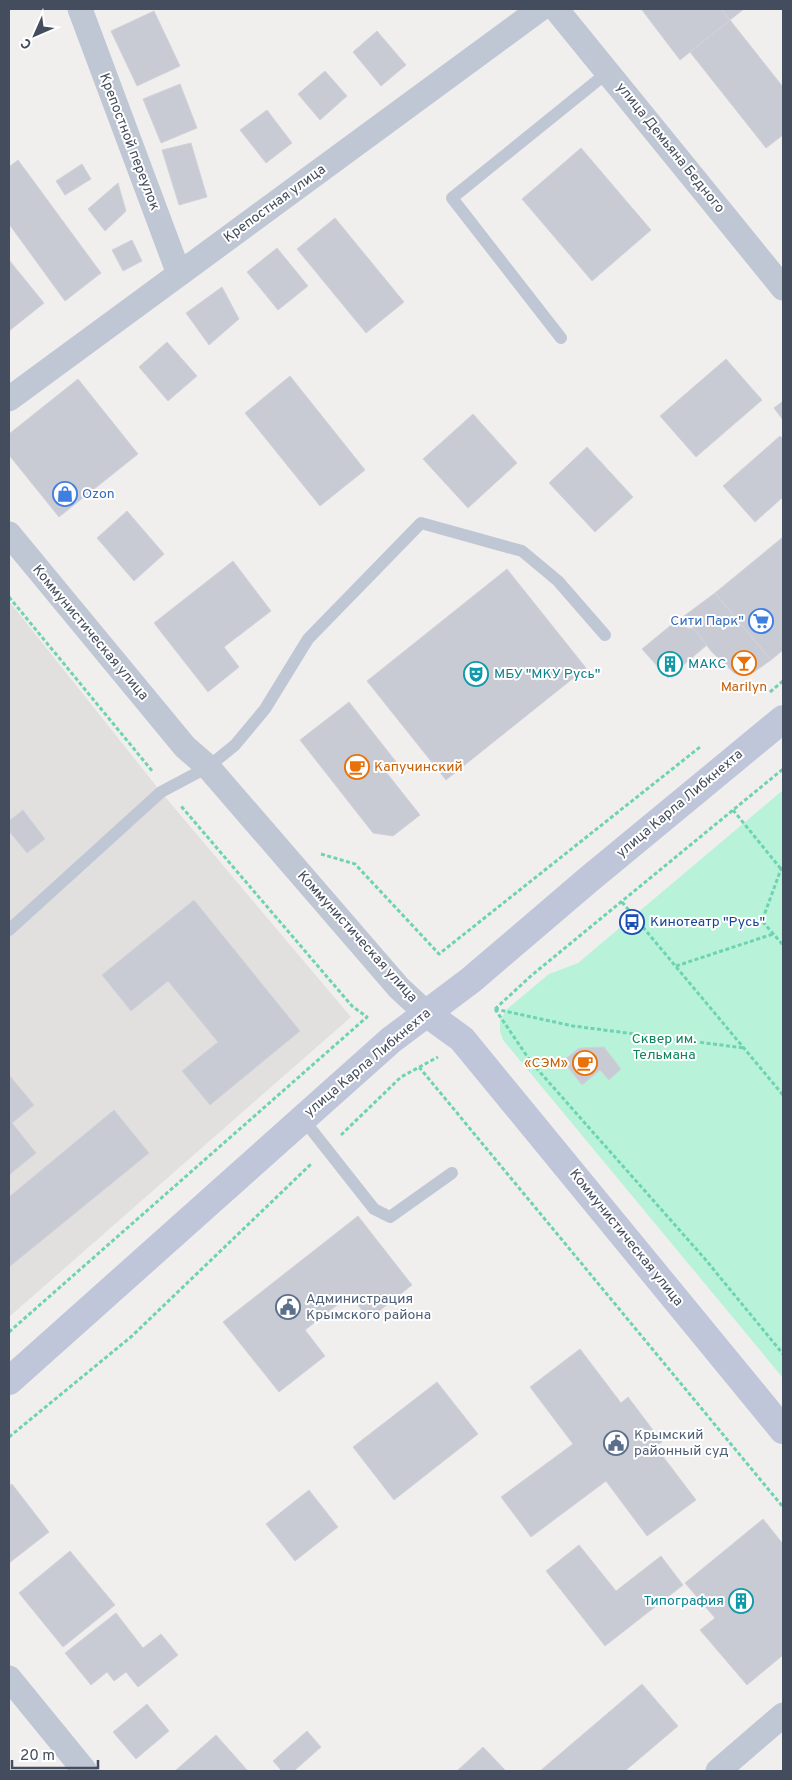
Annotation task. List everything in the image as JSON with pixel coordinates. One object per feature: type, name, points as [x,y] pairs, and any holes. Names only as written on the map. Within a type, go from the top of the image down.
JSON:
[{"type":"main road","name":"улица Карла Либкнехта","points":[[9,1381],[391,1040],[471,980],[588,880],[783,719]]},
{"type":"main road","name":"Коммунистическая улица","points":[[426,1013],[462,1039],[783,1430]]},
{"type":"street","name":"Крепостной переулок","points":[[80,9],[179,274]]},
{"type":"street","name":"Крепостная улица","points":[[9,399],[540,9]]},
{"type":"street","name":"улица Демьяна Бедного","points":[[556,9],[783,288]]},
{"type":"street","name":"Коммунистическая улица","points":[[9,534],[185,747],[208,767],[399,988],[426,1013]]},
{"type":"street","points":[[9,1678],[85,1771]]},
{"type":"street","points":[[718,1771],[783,1715]]},
{"type":"lane","points":[[561,338],[452,198],[608,72]]},
{"type":"lane","points":[[9,930],[167,789],[208,767],[235,746],[266,709],[308,639],[421,523],[522,552],[558,581],[605,635]]},
{"type":"lane","points":[[303,1119],[374,1209],[390,1217],[452,1173]]},
{"type":"path","points":[[9,597],[167,789],[352,1006],[367,1017],[9,1332]]},
{"type":"path","points":[[768,694],[783,682]]},
{"type":"path","points":[[355,864],[439,954],[705,743]]},
{"type":"path","points":[[495,1009],[532,975],[783,769]]},
{"type":"path","points":[[733,810],[782,868],[762,921],[783,945]]},
{"type":"path","points":[[622,902],[783,1095]]},
{"type":"path","points":[[676,966],[773,934]]},
{"type":"path","points":[[495,1009],[573,1026],[744,1048]]},
{"type":"path","points":[[495,1009],[531,1062],[705,1259],[783,1354]]},
{"type":"path","points":[[338,1138],[401,1077],[439,1056]]},
{"type":"path","points":[[419,1067],[783,1507]]},
{"type":"path","points":[[9,1437],[132,1336],[316,1159]]},
{"type":"shaded area","points":[[9,601],[161,792],[351,1017],[9,1317]]},
{"type":"green space","name":"Сквер им. Тельмана","points":[[783,790],[783,1378],[503,1040],[500,1031],[500,1020],[507,1009],[549,974],[578,963]]},
{"type":"building","points":[[721,9],[730,20],[680,60],[642,10]]},
{"type":"building","points":[[721,9],[744,9],[730,20]]},
{"type":"building","points":[[154,11],[180,66],[137,86],[111,31]]},
{"type":"building","points":[[730,20],[783,87],[783,135],[766,148],[690,52]]},
{"type":"building","points":[[377,31],[406,65],[381,86],[353,52]]},
{"type":"building","points":[[325,71],[347,96],[320,120],[298,94]]},
{"type":"building","points":[[180,84],[197,128],[161,143],[143,99]]},
{"type":"building","points":[[267,110],[292,143],[266,163],[240,130]]},
{"type":"building","points":[[191,143],[207,197],[179,205],[162,150]]},
{"type":"building","points":[[581,148],[651,230],[592,281],[522,199]]},
{"type":"building","points":[[18,160],[101,273],[65,301],[9,224],[9,167]]},
{"type":"building","points":[[82,164],[91,179],[65,195],[56,181]]},
{"type":"building","points":[[118,183],[126,211],[105,231],[88,209]]},
{"type":"building","points":[[335,218],[404,302],[366,333],[297,249]]},
{"type":"building","points":[[132,240],[142,261],[123,271],[112,250]]},
{"type":"building","points":[[277,248],[308,286],[278,310],[247,272]]},
{"type":"building","points":[[9,260],[44,303],[9,331]]},
{"type":"building","points":[[222,287],[239,319],[209,345],[186,313]]},
{"type":"building","points":[[167,342],[197,376],[168,401],[139,367]]},
{"type":"building","points":[[726,359],[762,400],[696,457],[660,416]]},
{"type":"building","points":[[290,376],[365,470],[320,506],[245,413]]},
{"type":"building","points":[[78,379],[138,454],[59,517],[9,455],[9,434]]},
{"type":"building","points":[[783,401],[783,420],[774,408]]},
{"type":"building","points":[[473,414],[517,463],[468,508],[423,459]]},
{"type":"building","points":[[780,436],[783,439],[783,497],[755,522],[723,486]]},
{"type":"building","points":[[587,447],[633,497],[595,532],[549,483]]},
{"type":"building","points":[[127,511],[164,554],[134,581],[97,538]]},
{"type":"building","name":"Сити Парк\"","points":[[783,537],[783,650],[771,660],[715,593]]},
{"type":"building","points":[[233,561],[271,611],[224,647],[239,667],[208,692],[154,623]]},
{"type":"building","name":"МБУ \"МКУ Русь\"","points":[[507,569],[586,668],[446,780],[367,681]]},
{"type":"building","points":[[715,593],[771,660],[754,672],[743,675],[734,673],[711,651],[684,616]]},
{"type":"building","name":"МАКС","points":[[676,621],[682,627],[694,629],[707,645],[668,678],[642,649]]},
{"type":"building","name":"Капучинский","points":[[349,702],[397,763],[386,772],[420,815],[393,836],[373,833],[300,740]]},
{"type":"building","points":[[23,810],[45,839],[27,853],[9,831],[9,821]]},
{"type":"building","points":[[194,900],[300,1031],[210,1105],[182,1071],[218,1042],[168,981],[131,1011],[102,975]]},
{"type":"building","points":[[604,1047],[621,1069],[609,1080],[600,1070],[582,1085],[563,1061],[579,1048]]},
{"type":"building","points":[[9,1075],[34,1105],[12,1123],[36,1153],[9,1175]]},
{"type":"building","points":[[114,1110],[149,1153],[9,1267],[9,1197]]},
{"type":"building","name":"Администрация Крымского района","points":[[358,1216],[412,1285],[369,1319],[350,1295],[305,1330],[325,1356],[279,1392],[223,1322]]},
{"type":"building","name":"Крымский районный суд","points":[[580,1349],[621,1403],[628,1397],[662,1442],[655,1446],[696,1500],[647,1536],[606,1481],[531,1537],[501,1497],[573,1444],[530,1387]]},
{"type":"building","points":[[437,1382],[478,1434],[394,1500],[353,1447]]},
{"type":"building","points":[[12,1484],[49,1532],[9,1563],[9,1486]]},
{"type":"building","points":[[309,1490],[338,1527],[295,1561],[266,1524]]},
{"type":"building","name":"Типография","points":[[763,1519],[783,1544],[783,1655],[747,1685],[700,1630],[715,1618],[685,1583]]},
{"type":"building","points":[[579,1545],[616,1591],[661,1556],[683,1585],[605,1646],[546,1571]]},
{"type":"building","points":[[70,1551],[115,1605],[63,1647],[19,1593]]},
{"type":"building","points":[[116,1613],[143,1648],[161,1634],[178,1655],[138,1687],[126,1672],[114,1681],[107,1672],[91,1685],[65,1653]]},
{"type":"building","points":[[642,1684],[678,1726],[625,1771],[540,1771]]},
{"type":"building","points":[[147,1704],[169,1731],[136,1759],[113,1732]]},
{"type":"building","points":[[307,1731],[321,1747],[294,1771],[282,1771],[273,1761]]},
{"type":"building","points":[[216,1735],[248,1771],[175,1771]]},
{"type":"building","points":[[483,1747],[506,1771],[457,1771]]},
{"type":"place","name":"Ozon","points":[[65,494]]},
{"type":"place","name":"Сити Парк\"","points":[[761,621]]},
{"type":"place","name":"Marilyn","points":[[744,663]]},
{"type":"place","name":"МАКС","points":[[670,664]]},
{"type":"place","name":"МБУ \"МКУ Русь\"","points":[[476,674]]},
{"type":"place","name":"Капучинский","points":[[357,767]]},
{"type":"place","name":"Кинотеатр \"Русь\"","points":[[632,922]]},
{"type":"place","name":"«СЭМ»","points":[[585,1063]]},
{"type":"place","name":"Администрация Крымского района","points":[[288,1307]]},
{"type":"place","name":"Крымский районный суд","points":[[616,1443]]},
{"type":"place","name":"Типография","points":[[741,1601]]}]
